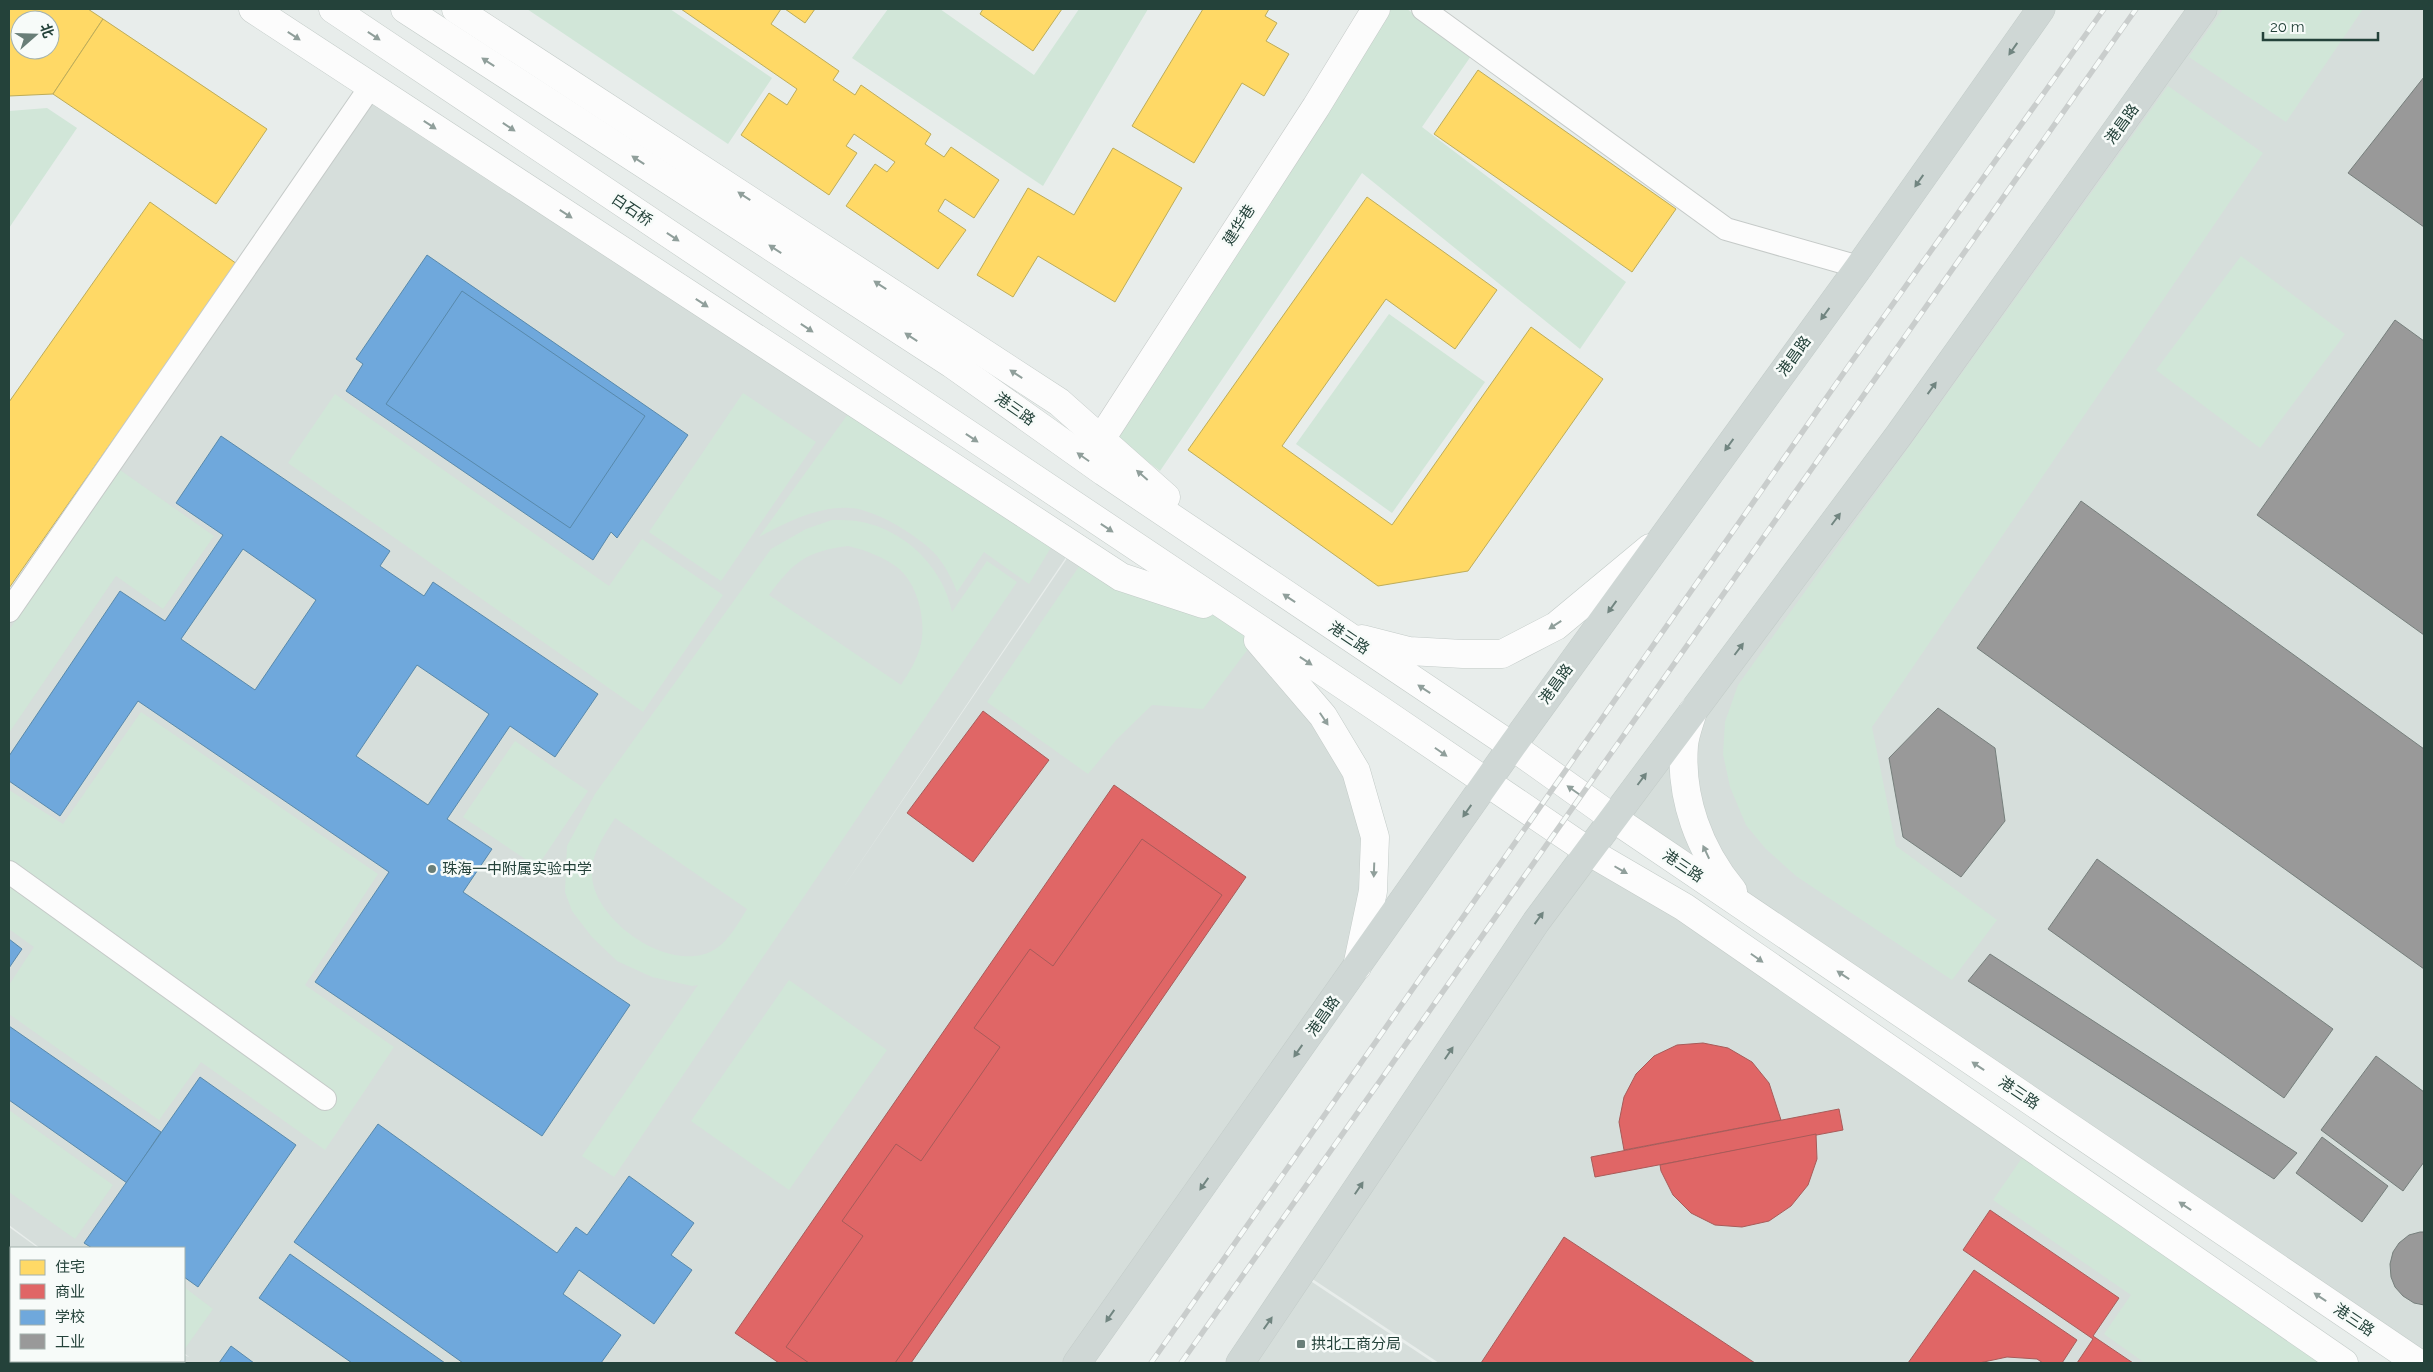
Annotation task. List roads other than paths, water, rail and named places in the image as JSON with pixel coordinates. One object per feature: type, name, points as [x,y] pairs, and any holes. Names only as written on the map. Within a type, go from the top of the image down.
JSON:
[{"type":"main road","points":[[253,9],[1121,577],[1236,615],[1323,716],[1356,771],[1375,837],[1373,891],[1357,969]]},
{"type":"main road","name":"白石桥","points":[[334,9],[1588,851],[1684,907],[2344,1363]]},
{"type":"main road","name":"港三路","points":[[405,9],[952,364],[1104,472],[1258,577],[1512,746],[1758,917],[2418,1363]]},
{"type":"main road","points":[[456,9],[1059,402],[1258,577]]},
{"type":"main road","name":"建华巷","points":[[1101,439],[1316,108],[1376,9]]},
{"type":"main road","name":"港昌路","points":[[1077,1363],[1357,969],[1512,746],[1859,267],[2041,9]]},
{"type":"main road","name":"港昌路","points":[[1240,1363],[1536,922],[1898,435],[2203,9]]},
{"type":"main road","points":[[1344,634],[1409,651],[1502,654],[1556,626],[1661,539]]},
{"type":"main road","points":[[1693,711],[1684,743],[1684,772],[1688,803],[1698,835],[1710,860],[1725,881],[1758,917]]},
{"type":"lane","points":[[1424,9],[1726,230],[1859,267]]},
{"type":"lane","points":[[9,611],[371,86]]},
{"type":"lane","points":[[9,872],[325,1099]]},
{"type":"railway","points":[[1151,1363],[1850,364],[2104,9]]},
{"type":"railway","points":[[1181,1363],[2136,9]]},
{"type":"place","name":"珠海一中附属实验中学","points":[[432,869]]},
{"type":"place","name":"拱北工商分局","points":[[1301,1344]]}]
